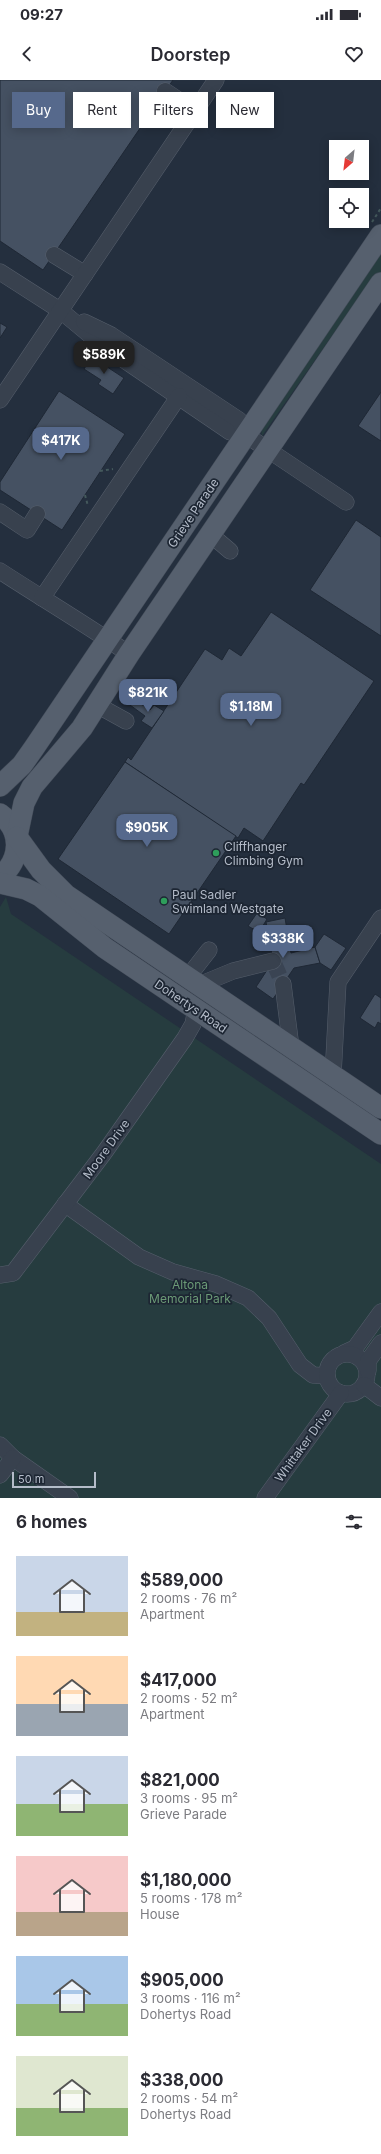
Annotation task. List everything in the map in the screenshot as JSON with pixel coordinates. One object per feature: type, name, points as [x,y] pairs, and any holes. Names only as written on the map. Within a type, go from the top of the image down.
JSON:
[{"type":"main road","name":"Grieve Parade","points":[[0,786],[26,759],[381,235]]},
{"type":"main road","points":[[0,877],[9,868],[14,859],[22,809],[28,793],[73,739],[97,705],[129,654],[381,283]]},
{"type":"main road","name":"Dohertys Road","points":[[0,814],[8,822],[40,870],[66,895],[381,1108]]},
{"type":"main road","name":"Dohertys Road","points":[[0,883],[26,890],[40,896],[95,941],[381,1134]]},
{"type":"lane","points":[[208,92],[216,80]]},
{"type":"lane","points":[[0,400],[184,128]]},
{"type":"lane","points":[[54,255],[85,274]]},
{"type":"lane","points":[[0,272],[60,311],[102,345],[230,432],[246,435],[346,502]]},
{"type":"lane","points":[[60,311],[111,335],[239,420],[246,435]]},
{"type":"lane","points":[[42,598],[179,396]]},
{"type":"lane","points":[[0,512],[27,530],[37,514]]},
{"type":"lane","points":[[210,534],[230,551]]},
{"type":"lane","points":[[0,571],[42,598],[60,607],[129,654]]},
{"type":"lane","points":[[97,705],[126,721]]},
{"type":"lane","points":[[333,1076],[338,982],[381,918]]},
{"type":"lane","points":[[194,981],[209,950]]},
{"type":"lane","points":[[194,981],[273,961]]},
{"type":"lane","points":[[284,984],[291,1047]]},
{"type":"lane","name":"Moore Drive","points":[[0,1275],[13,1273],[65,1204],[185,1038],[193,1024],[196,1009]]},
{"type":"lane","points":[[65,1204],[139,1257],[173,1272],[216,1284],[248,1298],[269,1318],[300,1365],[314,1375],[327,1376]]},
{"type":"lane","points":[[381,1312],[353,1350],[336,1356],[330,1362],[327,1376],[331,1385],[341,1393],[354,1393],[366,1378],[368,1361],[381,1343]]},
{"type":"lane","points":[[344,1353],[360,1357],[365,1363],[366,1378],[381,1398]]},
{"type":"lane","name":"Whittaker Drive","points":[[265,1498],[341,1393]]},
{"type":"lane","points":[[0,1445],[13,1458],[70,1498]]},
{"type":"lane","points":[[0,1475],[13,1458]]},
{"type":"green space","points":[[381,247],[381,274],[367,295],[336,330],[262,436],[261,430]]},
{"type":"green space","name":"Altona Memorial Park","points":[[6,897],[11,914],[381,1164],[381,1498],[0,1498],[0,907]]},
{"type":"building","points":[[0,80],[173,80],[165,92],[139,92],[140,128],[43,270],[0,241]]},
{"type":"building","points":[[0,323],[7,327],[0,338]]},
{"type":"building","points":[[92,357],[124,378],[113,394],[98,384],[101,380],[84,369]]},
{"type":"building","points":[[59,391],[125,434],[62,530],[0,490],[0,482]]},
{"type":"building","points":[[381,392],[381,441],[358,426]]},
{"type":"building","points":[[356,520],[381,537],[381,636],[310,590]]},
{"type":"building","points":[[271,612],[374,681],[304,785],[301,783],[263,841],[244,828],[238,838],[125,762],[128,757],[131,760],[205,649],[222,660],[229,648],[241,656]]},
{"type":"building","points":[[134,699],[150,710],[154,705],[164,711],[152,728],[141,721],[145,716],[130,705]]},
{"type":"building","points":[[125,762],[236,836],[169,934],[58,859]]},
{"type":"building","points":[[257,913],[267,919],[261,929],[257,927],[255,930],[248,926]]},
{"type":"building","points":[[285,918],[291,953],[315,947],[320,963],[294,968],[273,999],[256,987],[273,961],[266,922]]},
{"type":"building","points":[[324,934],[346,948],[331,970],[320,963],[315,947]]},
{"type":"building","points":[[375,994],[381,998],[381,1024],[378,1022],[375,1028],[360,1018]]},
{"type":"tunnel","points":[[273,961],[283,984]]},
{"type":"place","name":"Cliffhanger Climbing Gym","points":[[216,853]]},
{"type":"place","name":"Paul Sadler Swimland Westgate","points":[[164,901]]}]
